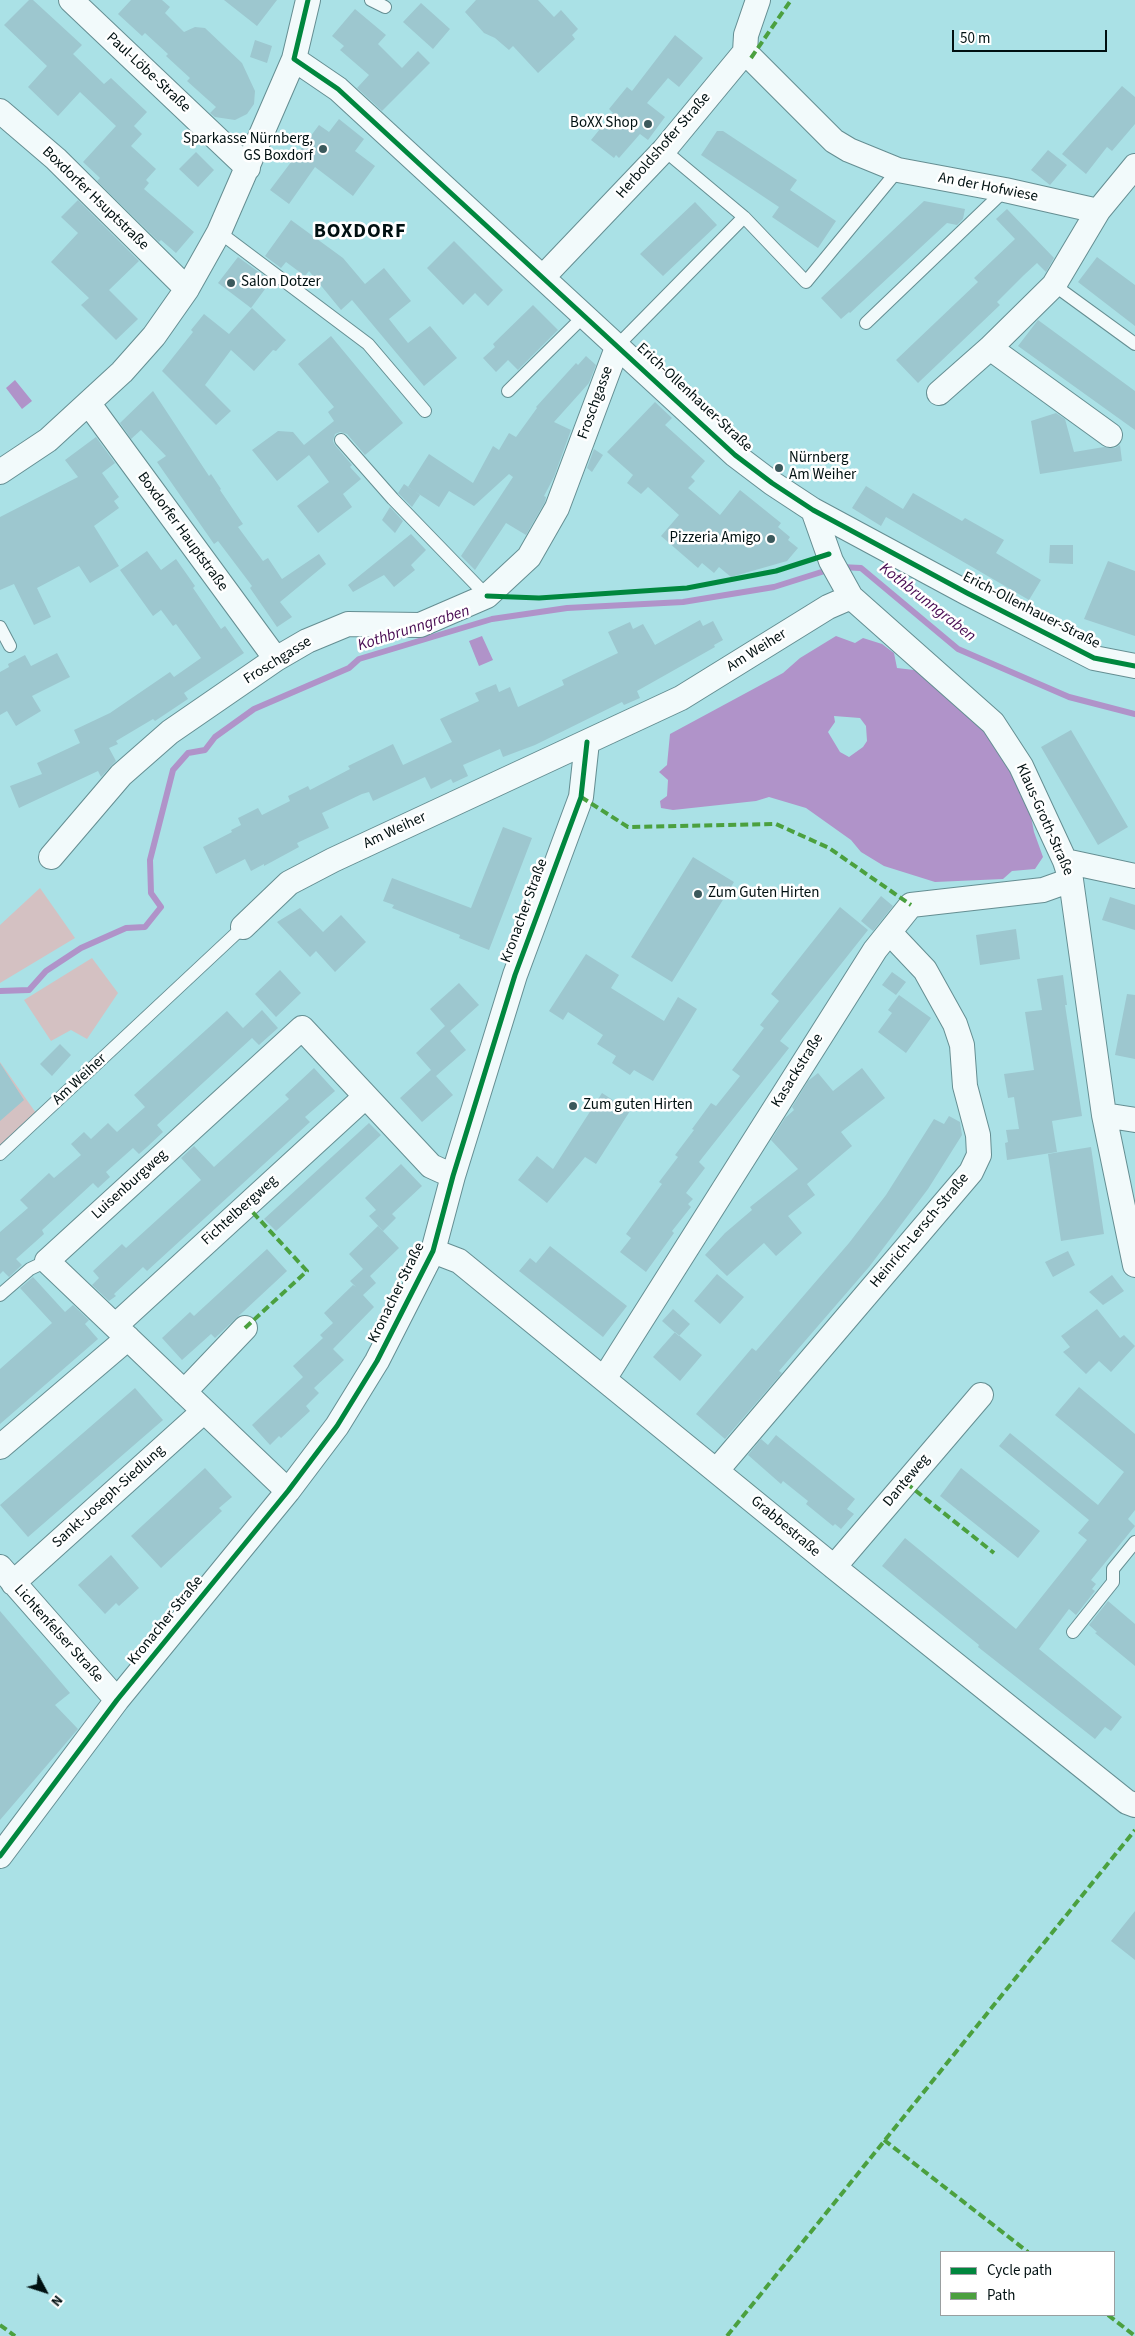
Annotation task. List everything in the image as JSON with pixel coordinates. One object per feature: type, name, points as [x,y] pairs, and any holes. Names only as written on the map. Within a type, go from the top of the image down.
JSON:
[{"type":"street","name":"Paul-Löbe-Straße","points":[[71,0],[248,168]]},
{"type":"street","points":[[0,472],[48,440],[122,372],[154,336],[187,289],[220,232],[294,59],[308,0]]},
{"type":"street","points":[[745,52],[746,35],[758,0]]},
{"type":"street","name":"Herboldshofer Straße","points":[[543,277],[664,150],[745,52]]},
{"type":"street","name":"An der Hofwiese","points":[[745,52],[834,141],[849,150],[898,170],[1005,190],[1098,211]]},
{"type":"street","name":"Erich-Ollenhauer-Straße","points":[[294,59],[338,90],[618,345],[735,455],[772,483],[813,510],[967,593],[1094,658],[1135,666]]},
{"type":"street","name":"Boxdorfer Hsuptstraße","points":[[0,111],[56,159],[187,289]]},
{"type":"street","points":[[939,393],[990,348],[1054,284],[1098,211],[1135,166]]},
{"type":"street","name":"Froschgasse","points":[[51,857],[121,774],[170,732],[276,659],[307,640],[348,624],[420,625],[487,596],[528,557],[558,508],[618,345]]},
{"type":"street","points":[[990,348],[1110,434]]},
{"type":"street","name":"Boxdorfer Hauptstraße","points":[[88,404],[276,659]]},
{"type":"street","name":"Klaus-Groth-Straße","points":[[813,510],[832,561],[848,591],[993,723],[1021,766],[1068,870],[1104,1115],[1130,1250],[1135,1264]]},
{"type":"street","name":"Am Weiher","points":[[243,927],[289,883],[333,860],[681,698],[828,607],[848,591]]},
{"type":"street","name":"Kronacher Straße","points":[[0,1856],[117,1700],[288,1491],[337,1426],[377,1361],[433,1252],[453,1176],[515,975],[581,797],[586,742]]},
{"type":"street","points":[[1068,870],[1135,876]]},
{"type":"street","name":"Kasackstraße","points":[[604,1379],[875,950],[912,906],[1043,890],[1068,870]]},
{"type":"street","name":"Heinrich-Lersch-Straße","points":[[717,1470],[971,1172],[979,1155],[978,1135],[965,1086],[962,1046],[955,1024],[924,970],[890,933]]},
{"type":"street","name":"Luisenburgweg","points":[[47,1261],[302,1028],[431,1166],[453,1176]]},
{"type":"street","name":"Fichtelbergweg","points":[[121,1332],[366,1097]]},
{"type":"street","points":[[1104,1115],[1135,1120]]},
{"type":"street","name":"Grabbestraße","points":[[433,1252],[459,1261],[834,1567],[1127,1802],[1135,1805]]},
{"type":"street","points":[[47,1261],[288,1491]]},
{"type":"street","points":[[184,1392],[245,1328]]},
{"type":"street","points":[[0,1447],[121,1332]]},
{"type":"street","name":"Danteweg","points":[[834,1567],[981,1395]]},
{"type":"street","name":"Sankt-Joseph-Siedlung","points":[[6,1575],[204,1412]]},
{"type":"street","name":"Lichtenfelser Straße","points":[[6,1575],[117,1700]]},
{"type":"lane","points":[[371,0],[385,7]]},
{"type":"lane","points":[[664,150],[744,217],[806,282],[898,170]]},
{"type":"lane","points":[[866,324],[1005,190]]},
{"type":"lane","points":[[618,345],[744,217]]},
{"type":"lane","points":[[220,232],[368,344],[425,411]]},
{"type":"lane","points":[[1054,284],[1135,344]]},
{"type":"lane","points":[[508,391],[585,315]]},
{"type":"lane","points":[[341,440],[393,499],[487,596]]},
{"type":"lane","points":[[0,627],[10,646]]},
{"type":"lane","name":"Am Weiher","points":[[0,1154],[243,927]]},
{"type":"lane","points":[[0,1295],[30,1269],[47,1261]]},
{"type":"lane","points":[[1073,1632],[1113,1582],[1113,1569],[1135,1542]]},
{"type":"shaded area","points":[[15,380],[32,401],[22,409],[6,388]]},
{"type":"shaded area","points":[[482,636],[493,660],[479,666],[469,641]]},
{"type":"shaded area","points":[[836,636],[855,643],[863,638],[882,644],[894,653],[897,668],[914,670],[931,680],[961,706],[986,733],[1023,793],[1043,857],[1035,869],[1012,871],[1003,879],[935,882],[884,866],[861,852],[851,840],[806,808],[769,797],[756,801],[673,810],[661,808],[660,801],[667,796],[668,780],[659,772],[667,765],[670,734],[783,673],[800,658]],"holes":[[[834,716],[860,718],[866,726],[867,741],[863,747],[849,757],[840,752],[828,732],[835,722]]]},
{"type":"shaded area","points":[[40,888],[75,938],[0,983],[0,925]]},
{"type":"shaded area","points":[[92,958],[118,993],[87,1039],[71,1030],[51,1041],[24,1000]]},
{"type":"shaded area","points":[[0,1062],[36,1113],[0,1146]]},
{"type":"building","points":[[29,0],[33,0],[82,45],[73,54],[104,84],[111,78],[147,112],[134,126],[142,134],[131,146],[156,169],[146,180],[149,183],[144,189],[194,232],[176,253],[161,240],[159,242],[97,181],[100,178],[83,162],[116,126],[80,92],[58,116],[28,87],[47,66],[4,25]]},
{"type":"building","points":[[131,0],[162,0],[170,7],[165,13],[184,32],[195,27],[205,28],[242,63],[255,91],[254,104],[247,114],[235,120],[215,117],[210,113],[216,107],[187,81],[190,78],[166,56],[168,54],[145,33],[142,36],[118,14]]},
{"type":"building","points":[[224,0],[277,0],[257,26]]},
{"type":"building","points":[[476,0],[538,0],[554,17],[561,10],[578,29],[572,35],[575,39],[538,73],[513,46],[509,50],[495,38],[484,33],[465,12]]},
{"type":"building","points":[[421,3],[450,29],[433,49],[403,22]]},
{"type":"building","points":[[355,9],[386,35],[378,44],[402,68],[418,51],[430,63],[382,111],[357,88],[369,75],[340,50],[344,46],[332,36]]},
{"type":"building","points":[[675,35],[703,58],[679,87],[668,78],[647,103],[665,117],[648,140],[640,134],[619,158],[616,155],[614,158],[591,140],[613,113],[609,109],[627,87],[632,91]]},
{"type":"building","points":[[255,40],[272,46],[267,63],[250,57]]},
{"type":"building","points":[[1122,86],[1135,97],[1135,124],[1112,151],[1107,147],[1086,174],[1062,154]]},
{"type":"building","points":[[339,119],[364,139],[355,151],[375,166],[353,196],[315,167],[289,204],[270,190],[319,125],[329,132]]},
{"type":"building","points":[[717,131],[723,131],[797,180],[790,190],[836,221],[818,248],[772,217],[779,207],[701,155]]},
{"type":"building","points":[[1048,150],[1067,165],[1050,185],[1031,170]]},
{"type":"building","points":[[196,152],[214,170],[198,187],[179,169]]},
{"type":"building","points":[[78,200],[139,261],[109,290],[138,319],[116,340],[81,305],[89,298],[51,262],[78,233],[61,217]]},
{"type":"building","points":[[924,201],[965,209],[963,219],[957,225],[947,223],[850,313],[841,319],[821,298]]},
{"type":"building","points":[[695,202],[717,225],[663,276],[640,254]]},
{"type":"building","points":[[1007,209],[1054,258],[1046,272],[1037,263],[997,302],[1000,305],[918,383],[896,360],[978,282],[974,278],[1015,239],[996,219]]},
{"type":"building","points":[[291,220],[343,258],[365,284],[384,268],[411,301],[389,319],[408,343],[430,326],[457,358],[424,386],[352,300],[341,310],[309,271],[305,276],[286,262],[281,268],[265,256]]},
{"type":"building","points":[[454,241],[503,290],[488,306],[475,293],[463,305],[427,268]]},
{"type":"building","points":[[238,257],[271,281],[251,308],[218,283]]},
{"type":"building","points":[[1097,257],[1135,285],[1135,326],[1078,282]]},
{"type":"building","points":[[533,305],[558,330],[518,370],[508,360],[496,372],[483,358],[495,347],[493,344]]},
{"type":"building","points":[[252,308],[286,340],[276,351],[273,350],[254,371],[231,350],[205,385],[231,411],[216,425],[162,371],[193,332],[191,330],[204,314],[229,334]]},
{"type":"building","points":[[1038,320],[1135,391],[1135,430],[1018,346]]},
{"type":"building","points":[[331,336],[403,423],[365,455],[347,434],[340,432],[335,434],[333,441],[335,445],[361,479],[343,494],[352,507],[318,533],[297,506],[329,482],[309,455],[277,481],[252,450],[278,431],[293,432],[304,445],[334,421],[328,412],[334,407],[298,364]]},
{"type":"building","points":[[586,356],[596,365],[589,383],[554,422],[571,430],[554,477],[544,496],[546,497],[545,502],[526,535],[506,523],[475,570],[461,556],[513,477],[509,474],[474,506],[449,491],[439,507],[408,487],[429,454],[473,483],[493,446],[499,450],[509,433],[516,437],[536,407],[576,363],[578,365]]},
{"type":"building","points":[[153,391],[209,476],[211,474],[221,489],[243,524],[238,527],[263,561],[268,558],[282,579],[319,554],[326,564],[280,602],[292,617],[277,627],[250,588],[252,586],[218,541],[214,544],[157,462],[166,456],[141,430],[131,439],[120,423]]},
{"type":"building","points":[[655,402],[672,418],[665,425],[705,461],[691,477],[695,481],[688,488],[720,515],[740,490],[781,523],[778,527],[790,537],[788,540],[798,548],[787,561],[731,577],[719,567],[714,573],[702,563],[698,568],[661,536],[679,515],[648,487],[641,494],[627,483],[633,475],[607,452]]},
{"type":"building","points":[[1056,413],[1065,419],[1074,452],[1104,447],[1115,448],[1120,445],[1122,461],[1040,474],[1031,421]]},
{"type":"building","points":[[96,437],[115,463],[102,473],[119,497],[114,501],[119,508],[94,526],[119,566],[90,583],[79,566],[37,588],[51,617],[34,625],[14,584],[0,590],[0,517],[78,477],[65,460]]},
{"type":"building","points":[[594,449],[603,455],[592,472],[587,468]]},
{"type":"building","points":[[404,484],[420,495],[412,507],[398,493]]},
{"type":"building","points":[[866,486],[903,509],[913,493],[962,521],[965,518],[1004,540],[996,553],[1041,580],[1029,600],[886,517],[881,526],[852,508]]},
{"type":"building","points":[[390,507],[403,521],[395,533],[382,520]]},
{"type":"building","points":[[411,534],[426,550],[411,565],[415,570],[394,587],[384,575],[353,592],[348,585]]},
{"type":"building","points":[[1050,545],[1073,545],[1073,564],[1049,563]]},
{"type":"building","points":[[147,551],[161,570],[176,559],[221,629],[225,626],[244,653],[184,693],[188,699],[155,721],[153,719],[116,741],[118,744],[109,748],[116,761],[101,777],[98,771],[19,808],[10,786],[42,774],[37,763],[80,743],[74,730],[110,713],[170,672],[174,677],[201,658],[176,624],[173,626],[161,610],[153,616],[120,570]]},
{"type":"building","points":[[1108,561],[1135,571],[1135,636],[1084,619]]},
{"type":"building","points":[[700,620],[703,626],[713,621],[723,640],[714,645],[715,647],[637,691],[640,698],[624,705],[622,702],[535,745],[503,757],[500,749],[463,765],[468,776],[453,783],[451,779],[431,789],[425,777],[373,801],[369,792],[362,794],[322,813],[329,828],[297,843],[299,847],[251,871],[245,859],[216,874],[203,847],[232,832],[231,830],[241,825],[238,818],[258,808],[262,815],[290,801],[288,796],[308,786],[310,790],[350,769],[348,766],[393,744],[403,765],[452,742],[440,719],[479,701],[475,693],[496,684],[499,692],[510,687],[518,707],[564,685],[562,680],[618,653],[608,632],[630,622],[633,629],[643,624],[655,645]]},
{"type":"building","points":[[57,653],[70,677],[32,696],[41,711],[16,726],[7,711],[0,715],[0,672],[9,667],[8,664],[25,655],[31,666]]},
{"type":"building","points":[[1071,730],[1128,827],[1098,845],[1041,747]]},
{"type":"building","points":[[503,827],[532,838],[489,950],[459,938],[460,935],[392,908],[394,905],[383,901],[392,878],[471,908]]},
{"type":"building","points":[[693,857],[734,882],[672,982],[631,957]]},
{"type":"building","points":[[881,896],[893,906],[873,931],[861,921]]},
{"type":"building","points":[[1110,897],[1135,905],[1135,930],[1102,920]]},
{"type":"building","points":[[840,907],[868,930],[780,1041],[789,1048],[699,1162],[705,1168],[686,1193],[693,1199],[688,1204],[691,1207],[672,1231],[674,1233],[646,1272],[620,1252],[631,1238],[626,1234],[662,1184],[659,1182],[678,1157],[675,1155],[694,1130],[692,1129],[711,1103],[716,1106],[740,1076],[732,1070],[764,1028],[760,1025],[779,1001],[771,994]]},
{"type":"building","points":[[300,908],[323,932],[341,915],[366,942],[335,972],[316,951],[310,957],[277,922]]},
{"type":"building","points":[[1016,929],[1020,959],[980,965],[976,935]]},
{"type":"building","points":[[586,954],[619,975],[611,988],[664,1021],[678,997],[697,1009],[653,1081],[634,1070],[630,1075],[612,1063],[616,1056],[597,1044],[603,1035],[568,1012],[563,1020],[549,1011]]},
{"type":"building","points":[[280,970],[301,993],[276,1017],[255,994]]},
{"type":"building","points":[[892,972],[906,982],[896,995],[882,985]]},
{"type":"building","points":[[1063,975],[1067,1005],[1065,1005],[1082,1116],[1052,1121],[1057,1152],[1007,1160],[1005,1143],[1008,1142],[1006,1130],[1019,1129],[1014,1097],[1008,1098],[1004,1074],[1034,1070],[1025,1012],[1042,1010],[1037,979]]},
{"type":"building","points":[[459,983],[479,1005],[450,1031],[466,1050],[436,1076],[453,1095],[422,1122],[400,1098],[431,1070],[416,1053],[445,1026],[430,1009]]},
{"type":"building","points":[[1127,994],[1135,995],[1135,1059],[1115,1055]]},
{"type":"building","points":[[899,995],[931,1018],[906,1053],[878,1032],[892,1013],[888,1010]]},
{"type":"building","points":[[262,1010],[278,1028],[259,1045],[252,1038],[157,1125],[163,1132],[147,1147],[139,1154],[133,1148],[106,1172],[110,1177],[98,1188],[93,1183],[42,1230],[44,1234],[16,1259],[22,1265],[9,1277],[3,1271],[0,1274],[0,1232],[28,1208],[20,1200],[49,1173],[54,1178],[81,1155],[71,1144],[84,1132],[91,1139],[108,1123],[117,1132],[145,1107],[134,1095],[227,1011],[243,1028]]},
{"type":"building","points":[[60,1044],[71,1055],[52,1076],[40,1064]]},
{"type":"building","points":[[0,1063],[24,1100],[0,1121]]},
{"type":"building","points":[[314,1068],[335,1091],[305,1117],[310,1122],[147,1271],[143,1267],[114,1294],[116,1296],[109,1301],[92,1285],[99,1278],[93,1271],[122,1244],[126,1248],[201,1180],[181,1158],[194,1146],[214,1167],[289,1099],[285,1095]]},
{"type":"building","points":[[862,1068],[885,1098],[841,1132],[852,1146],[807,1184],[815,1195],[788,1216],[802,1233],[776,1256],[764,1243],[727,1276],[705,1255],[725,1233],[752,1210],[750,1207],[798,1169],[771,1140],[785,1118],[794,1110],[792,1107],[808,1081],[818,1073],[833,1091]]},
{"type":"building","points":[[602,1093],[630,1111],[596,1164],[585,1157],[547,1203],[518,1180],[537,1156],[553,1169]]},
{"type":"building","points":[[949,1116],[960,1122],[962,1135],[928,1189],[869,1267],[779,1371],[782,1373],[725,1439],[696,1414],[752,1348],[756,1351],[849,1243],[886,1195],[934,1119],[944,1124]]},
{"type":"building","points":[[369,1123],[381,1135],[276,1231],[264,1219]]},
{"type":"building","points":[[1091,1147],[1104,1234],[1061,1241],[1048,1154]]},
{"type":"building","points":[[401,1164],[422,1186],[392,1214],[396,1218],[383,1231],[369,1216],[376,1210],[365,1198]]},
{"type":"building","points":[[378,1226],[399,1248],[370,1276],[376,1283],[363,1295],[374,1307],[333,1349],[344,1360],[314,1388],[319,1393],[306,1406],[310,1411],[281,1438],[279,1436],[270,1445],[252,1425],[303,1377],[293,1366],[323,1338],[320,1335],[333,1323],[324,1313],[353,1285],[356,1287],[350,1281],[363,1269],[349,1254]]},
{"type":"building","points":[[550,1246],[627,1306],[603,1337],[519,1271],[530,1258],[536,1263]]},
{"type":"building","points":[[267,1249],[287,1271],[215,1338],[211,1334],[182,1360],[162,1338],[190,1312],[194,1316]]},
{"type":"building","points":[[1068,1251],[1075,1265],[1053,1277],[1045,1262]]},
{"type":"building","points":[[717,1274],[744,1297],[720,1324],[694,1301]]},
{"type":"building","points":[[1112,1275],[1124,1291],[1103,1305],[1089,1292]]},
{"type":"building","points":[[33,1277],[65,1312],[73,1305],[89,1320],[85,1324],[98,1339],[0,1424],[0,1369],[52,1323],[20,1288]]},
{"type":"building","points":[[673,1309],[690,1324],[679,1336],[662,1321]]},
{"type":"building","points":[[1097,1309],[1120,1338],[1124,1335],[1135,1346],[1111,1372],[1099,1361],[1086,1374],[1063,1352],[1070,1347],[1061,1336]]},
{"type":"building","points":[[675,1332],[702,1355],[680,1381],[653,1357]]},
{"type":"building","points":[[1079,1387],[1135,1434],[1135,1510],[1128,1519],[1135,1526],[1091,1580],[1096,1584],[1092,1589],[1095,1591],[1076,1615],[1069,1609],[1039,1649],[1122,1717],[1111,1731],[1105,1727],[1095,1739],[978,1647],[979,1645],[882,1566],[905,1538],[1016,1629],[1087,1540],[1078,1533],[1089,1520],[999,1446],[1010,1433],[1098,1505],[1124,1472],[1055,1415]]},
{"type":"building","points":[[135,1388],[163,1420],[28,1537],[0,1505]]},
{"type":"building","points":[[776,1435],[855,1499],[847,1509],[854,1514],[841,1529],[835,1524],[833,1526],[806,1504],[808,1501],[783,1481],[781,1484],[748,1455],[761,1439],[768,1445]]},
{"type":"building","points":[[205,1468],[232,1497],[219,1508],[222,1511],[161,1568],[131,1536]]},
{"type":"building","points":[[961,1468],[1040,1531],[1018,1558],[940,1496]]},
{"type":"building","points":[[111,1555],[139,1588],[119,1606],[116,1603],[105,1614],[78,1585]]},
{"type":"building","points":[[1108,1601],[1135,1624],[1135,1666],[1095,1633],[1097,1632],[1089,1625]]},
{"type":"building","points":[[0,1611],[70,1693],[55,1705],[78,1729],[0,1820]]},
{"type":"building","points":[[1135,1911],[1135,1960],[1111,1941]]},
{"type":"waterway","name":"Kothbrunngraben","points":[[840,567],[861,568],[958,649],[1069,697],[1135,714]]},
{"type":"waterway","name":"Kothbrunngraben","points":[[0,991],[29,990],[46,971],[81,948],[126,928],[145,927],[161,907],[151,893],[150,860],[173,770],[188,753],[205,750],[215,737],[254,709],[349,668],[359,659],[492,619],[567,608],[683,602],[774,587],[831,569]]},
{"type":"marked path","points":[[751,58],[791,0]]},
{"type":"marked path","points":[[581,797],[628,827],[776,824],[829,848],[911,905]]},
{"type":"marked path","points":[[245,1328],[307,1271],[246,1205]]},
{"type":"marked path","points":[[906,1483],[994,1553]]},
{"type":"marked path","points":[[727,2336],[1135,1830]]},
{"type":"marked path","points":[[884,2140],[1027,2251]]},
{"type":"marked path","points":[[1109,2316],[1135,2336]]},
{"type":"marked path","points":[[0,2325],[15,2336]]},
{"type":"cycle path","points":[[308,0],[294,59],[338,89],[735,455],[772,483],[813,510],[967,593],[1094,658],[1135,666]]},
{"type":"cycle path","points":[[487,596],[539,598],[687,588],[776,571],[829,554]]},
{"type":"cycle path","points":[[0,1856],[117,1700],[288,1491],[337,1426],[377,1361],[433,1251],[453,1176],[515,975],[581,797],[587,742]]},
{"type":"place","name":"BoXX Shop","points":[[648,124]]},
{"type":"place","name":"Sparkasse Nürnberg, GS Boxdorf","points":[[323,149]]},
{"type":"place","name":"Salon Dotzer","points":[[231,283]]},
{"type":"place","name":"Nürnberg Am Weiher","points":[[779,468]]},
{"type":"place","name":"Pizzeria Amigo","points":[[771,539]]},
{"type":"place","name":"Zum Guten Hirten","points":[[698,894]]},
{"type":"place","name":"Zum guten Hirten","points":[[573,1106]]},
{"type":"district","name":"BOXDORF","points":[[360,233]]}]
